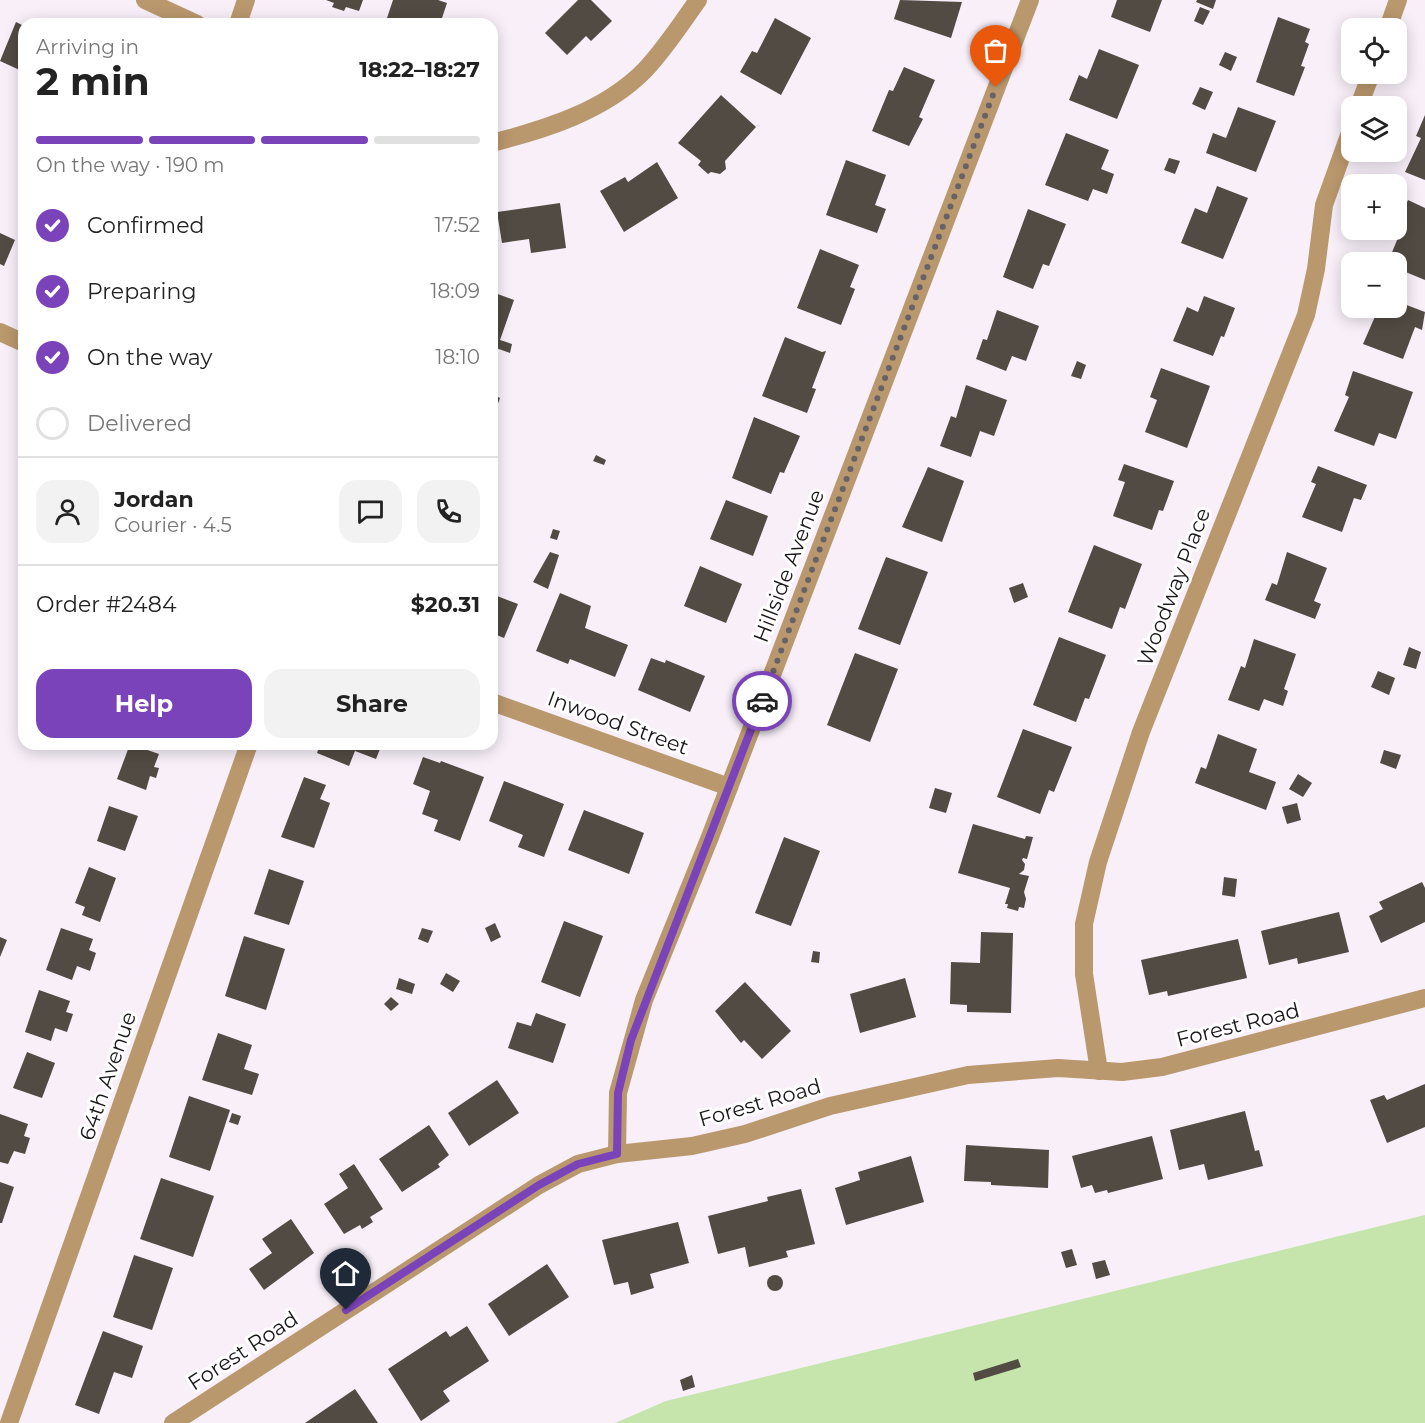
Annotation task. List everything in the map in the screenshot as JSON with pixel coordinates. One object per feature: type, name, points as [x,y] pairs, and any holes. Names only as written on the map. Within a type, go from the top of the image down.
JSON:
[{"type":"street","points":[[145,0],[184,18]]},
{"type":"street","points":[[240,18],[246,0]]},
{"type":"street","points":[[498,141],[565,120],[611,99],[644,71],[698,0]]},
{"type":"street","name":"Hillside Avenue","points":[[617,1154],[618,1093],[631,1040],[1030,0]]},
{"type":"street","points":[[1392,18],[1398,0]]},
{"type":"street","name":"Woodway Place","points":[[1099,1071],[1084,974],[1084,924],[1098,862],[1141,732],[1306,315],[1316,269],[1324,205],[1341,158]]},
{"type":"street","points":[[0,332],[18,341]]},
{"type":"street","name":"Inwood Street","points":[[498,704],[729,787]]},
{"type":"street","name":"64th Avenue","points":[[9,1423],[247,750]]},
{"type":"street","name":"Forest Road","points":[[173,1423],[539,1185],[578,1164],[617,1154],[692,1146],[745,1134],[830,1106],[968,1075],[1059,1068],[1122,1072],[1184,1062],[1425,998]]},
{"type":"green space","points":[[1425,1215],[1425,1423],[615,1423],[666,1401]]},
{"type":"building","points":[[326,0],[363,0],[359,11],[346,7],[344,11],[332,7],[334,3]]},
{"type":"building","points":[[393,0],[438,0],[447,3],[442,18],[387,18]]},
{"type":"building","points":[[578,0],[591,0],[612,21],[591,41],[586,36],[567,55],[545,33]]},
{"type":"building","points":[[900,0],[962,2],[951,38],[894,19]]},
{"type":"building","points":[[1117,0],[1162,0],[1150,32],[1111,17]]},
{"type":"building","points":[[1197,0],[1216,0],[1213,9],[1196,2]]},
{"type":"building","points":[[1200,7],[1210,11],[1203,25],[1194,21]]},
{"type":"building","points":[[1278,17],[1310,29],[1305,42],[1309,44],[1301,66],[1305,67],[1294,96],[1256,82]]},
{"type":"building","points":[[775,18],[811,38],[781,95],[740,72],[752,51],[757,53]]},
{"type":"building","points":[[16,22],[18,23],[18,69],[0,61]]},
{"type":"building","points":[[1099,49],[1139,65],[1117,119],[1069,100],[1079,75],[1087,79]]},
{"type":"building","points":[[1225,52],[1237,57],[1231,71],[1219,65]]},
{"type":"building","points":[[904,67],[935,80],[919,117],[923,119],[909,146],[872,131],[889,90],[893,91]]},
{"type":"building","points":[[1200,87],[1213,92],[1205,110],[1192,104]]},
{"type":"building","points":[[721,95],[756,127],[725,161],[726,169],[720,174],[711,172],[708,174],[698,165],[701,161],[678,143]]},
{"type":"building","points":[[1238,107],[1276,121],[1256,172],[1206,153],[1213,133],[1226,138]]},
{"type":"building","points":[[1425,115],[1425,180],[1405,172],[1421,138],[1416,136]]},
{"type":"building","points":[[1066,133],[1109,150],[1101,169],[1114,174],[1107,194],[1093,189],[1088,201],[1045,185]]},
{"type":"building","points":[[1169,158],[1180,161],[1175,174],[1164,170]]},
{"type":"building","points":[[846,160],[886,175],[875,205],[886,209],[877,233],[826,215]]},
{"type":"building","points":[[657,162],[678,198],[624,232],[600,191],[625,177],[628,182]]},
{"type":"building","points":[[1217,186],[1248,198],[1223,259],[1181,243],[1195,208],[1207,213]]},
{"type":"building","points":[[1408,200],[1425,208],[1425,280],[1407,273],[1407,252],[1392,252],[1397,240],[1407,240]]},
{"type":"building","points":[[560,203],[566,248],[531,253],[529,239],[502,243],[498,212]]},
{"type":"building","points":[[1028,209],[1066,224],[1049,266],[1043,264],[1033,289],[1003,277]]},
{"type":"building","points":[[0,233],[15,240],[4,266],[0,264]]},
{"type":"building","points":[[820,249],[859,265],[850,287],[855,289],[841,325],[797,308]]},
{"type":"building","points":[[498,294],[514,300],[500,340],[512,344],[510,353],[498,349]]},
{"type":"building","points":[[1204,296],[1235,308],[1224,337],[1221,336],[1213,356],[1173,341],[1187,307],[1198,312]]},
{"type":"building","points":[[1407,305],[1425,312],[1422,330],[1415,327],[1403,359],[1363,344],[1374,318],[1407,318]]},
{"type":"building","points":[[997,310],[1039,326],[1026,361],[1012,356],[1006,371],[976,359],[983,339],[987,340]]},
{"type":"building","points":[[785,337],[822,352],[826,351],[812,388],[816,389],[807,413],[762,396]]},
{"type":"building","points":[[1077,361],[1086,365],[1081,379],[1071,376]]},
{"type":"building","points":[[1161,368],[1210,386],[1187,448],[1145,432],[1157,400],[1150,397]]},
{"type":"building","points":[[1353,371],[1413,392],[1396,439],[1379,433],[1374,446],[1334,431],[1349,397],[1345,395]]},
{"type":"building","points":[[966,385],[1007,400],[994,436],[980,431],[971,457],[940,446],[951,416],[956,418]]},
{"type":"building","points":[[754,417],[800,436],[784,473],[780,472],[771,494],[732,478]]},
{"type":"building","points":[[596,455],[606,460],[604,465],[593,461]]},
{"type":"building","points":[[1124,464],[1174,481],[1163,511],[1159,510],[1152,530],[1113,516],[1125,482],[1118,480]]},
{"type":"building","points":[[1318,466],[1367,485],[1361,500],[1354,498],[1342,532],[1302,517],[1316,484],[1311,482]]},
{"type":"building","points":[[928,467],[964,481],[942,542],[902,527]]},
{"type":"building","points":[[726,500],[768,516],[753,556],[710,539]]},
{"type":"building","points":[[553,529],[560,531],[557,540],[550,538]]},
{"type":"building","points":[[1094,545],[1142,564],[1125,609],[1120,607],[1112,629],[1068,612]]},
{"type":"building","points":[[550,552],[559,555],[548,589],[533,582]]},
{"type":"building","points":[[1287,552],[1327,568],[1314,601],[1321,604],[1315,619],[1265,600],[1272,583],[1277,585]]},
{"type":"building","points":[[886,557],[928,572],[900,645],[858,629]]},
{"type":"building","points":[[700,566],[742,584],[726,623],[684,606]]},
{"type":"building","points":[[1023,583],[1028,597],[1014,603],[1009,588]]},
{"type":"building","points":[[560,593],[591,606],[585,628],[628,645],[615,677],[570,659],[568,664],[536,651]]},
{"type":"building","points":[[498,596],[518,604],[504,638],[498,636]]},
{"type":"building","points":[[1059,637],[1106,655],[1089,699],[1085,698],[1076,722],[1033,705]]},
{"type":"building","points":[[1254,639],[1296,654],[1284,689],[1288,691],[1283,706],[1264,699],[1259,711],[1228,700],[1241,666],[1245,668]]},
{"type":"building","points":[[1409,647],[1421,652],[1416,669],[1403,665]]},
{"type":"building","points":[[855,653],[898,669],[870,742],[827,725]]},
{"type":"building","points":[[651,658],[665,663],[666,660],[705,676],[690,712],[638,690]]},
{"type":"building","points":[[1378,671],[1395,678],[1389,695],[1371,687]]},
{"type":"building","points":[[1023,729],[1072,747],[1054,792],[1049,790],[1040,814],[997,797]]},
{"type":"building","points":[[1218,734],[1257,749],[1249,772],[1276,782],[1266,810],[1195,783],[1201,767],[1206,769]]},
{"type":"building","points":[[128,750],[147,750],[159,754],[154,767],[159,768],[156,778],[150,776],[146,790],[117,779]]},
{"type":"building","points":[[318,750],[380,750],[376,759],[355,751],[349,766],[317,753]]},
{"type":"building","points":[[1384,750],[1401,755],[1396,769],[1380,763]]},
{"type":"building","points":[[423,757],[440,763],[441,761],[484,777],[460,841],[434,831],[438,820],[422,814],[430,791],[413,784]]},
{"type":"building","points":[[1298,774],[1312,783],[1303,797],[1289,789]]},
{"type":"building","points":[[304,777],[326,785],[320,799],[330,803],[314,848],[281,837]]},
{"type":"building","points":[[504,781],[564,804],[544,857],[518,847],[523,835],[489,821]]},
{"type":"building","points":[[935,788],[952,793],[946,813],[929,808]]},
{"type":"building","points":[[1297,803],[1301,820],[1287,824],[1282,807]]},
{"type":"building","points":[[109,806],[138,816],[125,851],[97,841]]},
{"type":"building","points":[[584,810],[644,833],[629,874],[568,850]]},
{"type":"building","points":[[973,824],[1025,839],[1026,836],[1033,837],[1027,859],[1022,860],[1025,864],[1024,870],[1019,874],[1029,876],[1024,892],[1026,899],[1024,908],[1019,907],[1018,911],[1007,908],[1008,904],[1005,904],[1010,888],[958,873]]},
{"type":"building","points":[[784,837],[820,851],[791,926],[755,913]]},
{"type":"building","points":[[89,867],[116,878],[100,922],[82,915],[85,907],[75,903]]},
{"type":"building","points":[[269,869],[304,881],[289,925],[254,914]]},
{"type":"building","points":[[1224,877],[1237,879],[1235,897],[1222,895]]},
{"type":"building","points":[[1422,882],[1425,888],[1425,922],[1381,943],[1369,916],[1383,909],[1379,902]]},
{"type":"building","points":[[1339,912],[1349,952],[1298,964],[1297,958],[1269,965],[1261,931]]},
{"type":"building","points":[[564,921],[603,936],[580,997],[541,982]]},
{"type":"building","points":[[495,923],[501,937],[491,942],[485,928]]},
{"type":"building","points":[[61,928],[93,939],[89,950],[96,953],[90,971],[77,966],[72,980],[46,970]]},
{"type":"building","points":[[422,928],[433,931],[428,943],[418,939]]},
{"type":"building","points":[[981,932],[1013,933],[1011,1013],[967,1012],[967,1005],[950,1004],[951,962],[980,963]]},
{"type":"building","points":[[244,936],[285,949],[266,1010],[225,996]]},
{"type":"building","points":[[0,937],[7,940],[0,957]]},
{"type":"building","points":[[1238,939],[1247,978],[1168,996],[1167,991],[1149,995],[1141,960]]},
{"type":"building","points":[[813,951],[820,952],[819,963],[811,962]]},
{"type":"building","points":[[446,973],[460,981],[453,992],[440,984]]},
{"type":"building","points":[[399,978],[415,984],[412,994],[396,989]]},
{"type":"building","points":[[905,978],[916,1017],[860,1033],[850,994]]},
{"type":"building","points":[[745,982],[791,1031],[762,1059],[744,1040],[741,1043],[715,1011]]},
{"type":"building","points":[[39,990],[70,1001],[66,1012],[73,1014],[67,1032],[55,1028],[51,1041],[25,1032]]},
{"type":"building","points":[[391,997],[399,1004],[391,1011],[384,1004]]},
{"type":"building","points":[[536,1013],[566,1024],[553,1063],[508,1048],[517,1022],[531,1026]]},
{"type":"building","points":[[218,1033],[252,1045],[244,1069],[259,1074],[252,1095],[202,1080]]},
{"type":"building","points":[[27,1052],[55,1063],[42,1098],[13,1088]]},
{"type":"building","points":[[497,1080],[519,1113],[469,1146],[448,1113]]},
{"type":"building","points":[[1425,1084],[1425,1127],[1387,1143],[1370,1100],[1384,1095],[1387,1100]]},
{"type":"building","points":[[189,1096],[230,1110],[210,1171],[169,1157]]},
{"type":"building","points":[[1245,1111],[1255,1151],[1259,1150],[1263,1166],[1208,1180],[1204,1164],[1179,1170],[1170,1130]]},
{"type":"building","points":[[232,1113],[241,1116],[238,1125],[229,1122]]},
{"type":"building","points":[[0,1114],[28,1124],[24,1136],[30,1138],[25,1154],[14,1151],[8,1164],[0,1162]]},
{"type":"building","points":[[429,1125],[449,1155],[438,1164],[440,1167],[402,1192],[379,1159]]},
{"type":"building","points":[[1152,1136],[1163,1179],[1108,1193],[1107,1190],[1095,1193],[1092,1185],[1081,1188],[1072,1156]]},
{"type":"building","points":[[966,1145],[1049,1150],[1048,1188],[964,1181]]},
{"type":"building","points":[[911,1156],[924,1202],[846,1225],[835,1188],[860,1180],[858,1172]]},
{"type":"building","points":[[354,1164],[383,1209],[370,1217],[373,1222],[362,1229],[360,1225],[344,1234],[324,1204],[348,1188],[339,1174]]},
{"type":"building","points":[[161,1178],[214,1196],[193,1257],[140,1239]]},
{"type":"building","points":[[0,1182],[14,1187],[2,1223],[0,1223]]},
{"type":"building","points":[[801,1189],[815,1244],[786,1251],[788,1257],[749,1267],[745,1247],[718,1254],[708,1216],[768,1201],[767,1197]]},
{"type":"building","points":[[291,1219],[314,1253],[264,1290],[249,1269],[272,1253],[262,1239]]},
{"type":"building","points":[[678,1222],[689,1263],[650,1274],[654,1288],[631,1295],[628,1282],[614,1285],[602,1240]]},
{"type":"building","points":[[1072,1249],[1077,1265],[1066,1268],[1061,1252]]},
{"type":"building","points":[[134,1255],[173,1268],[152,1330],[113,1317]]},
{"type":"building","points":[[1105,1260],[1110,1275],[1096,1279],[1092,1263]]},
{"type":"building","points":[[547,1264],[569,1297],[509,1336],[488,1304]]},
{"type":"building","points":[[772,1275],[778,1275],[783,1283],[781,1289],[772,1291],[767,1286],[767,1280]]},
{"type":"building","points":[[467,1326],[489,1361],[443,1391],[450,1401],[421,1421],[388,1369],[446,1331],[450,1337]]},
{"type":"building","points":[[103,1331],[143,1346],[132,1378],[114,1372],[99,1414],[75,1405]]},
{"type":"building","points":[[1018,1359],[1021,1367],[975,1381],[973,1373]]},
{"type":"building","points":[[692,1375],[695,1387],[683,1391],[680,1380]]},
{"type":"building","points":[[355,1389],[378,1423],[305,1423]]},
{"type":"way so far","points":[[762,701],[996,87]]},
{"type":"route","points":[[346,1310],[539,1185],[578,1164],[617,1154],[615,1122],[618,1093],[631,1040],[644,1000],[762,701]]}]
